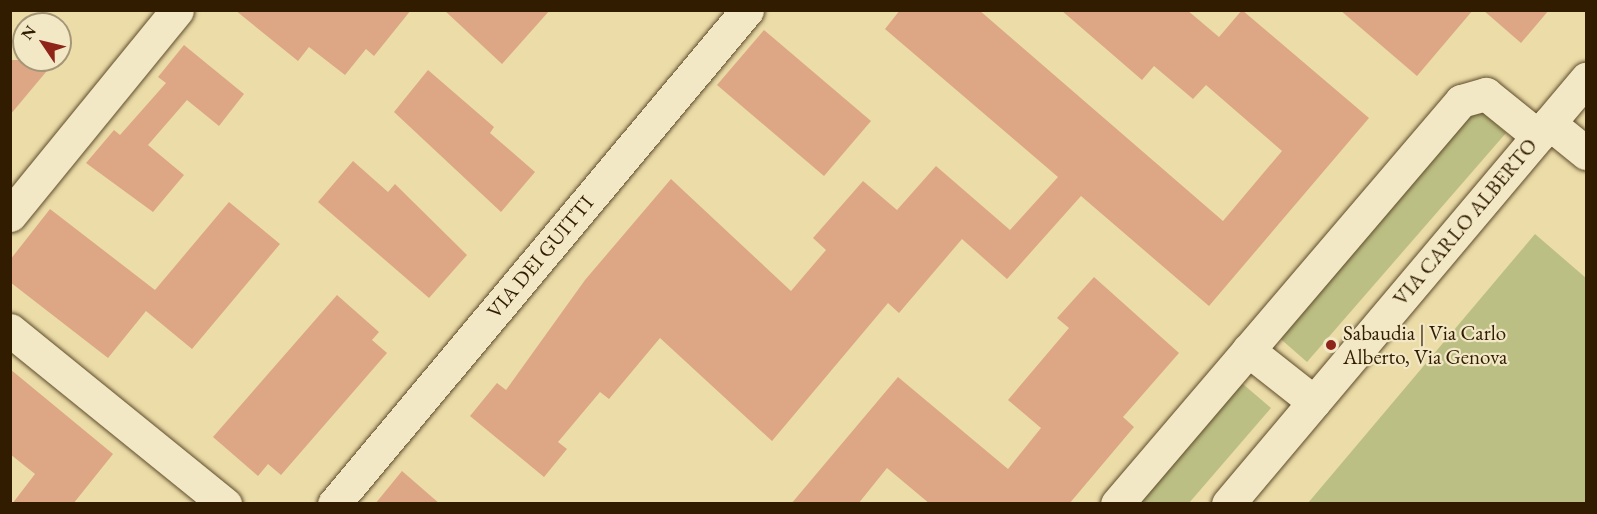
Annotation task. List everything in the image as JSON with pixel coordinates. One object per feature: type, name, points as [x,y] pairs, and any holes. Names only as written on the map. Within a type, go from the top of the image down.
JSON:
[{"type":"street","points":[[10,215],[177,10]]},
{"type":"street","name":"VIA DEI GUITTI","points":[[333,504],[747,10]]},
{"type":"street","name":"VIA CARLO ALBERTO","points":[[1228,504],[1587,79]]},
{"type":"street","points":[[1117,504],[1468,95],[1495,98],[1544,130],[1587,153]]},
{"type":"street","points":[[10,330],[225,504]]},
{"type":"street","points":[[1248,350],[1314,402]]},
{"type":"green space","points":[[1474,105],[1506,133],[1307,362],[1275,334]]},
{"type":"green space","points":[[1535,234],[1586,278],[1586,503],[1308,503]]},
{"type":"green space","points":[[1237,379],[1271,408],[1189,503],[1129,504]]},
{"type":"building","points":[[235,10],[411,10],[374,56],[366,49],[345,75],[309,47],[298,61]]},
{"type":"building","points":[[444,10],[550,10],[502,64]]},
{"type":"building","points":[[900,10],[979,10],[1223,221],[1282,151],[1206,85],[1193,99],[1154,66],[1142,80],[1061,10],[1187,10],[1219,37],[1242,10],[1369,118],[1209,306],[1081,196],[1007,279],[962,239],[899,313],[888,303],[772,441],[660,338],[609,399],[600,392],[558,442],[567,449],[544,477],[470,416],[497,383],[506,390],[585,280],[671,179],[791,291],[826,250],[813,238],[863,181],[897,210],[936,166],[1010,230],[1058,177],[885,29]]},
{"type":"building","points":[[1340,10],[1473,10],[1417,76]]},
{"type":"building","points":[[1483,10],[1549,10],[1521,43]]},
{"type":"building","points":[[764,30],[871,121],[824,176],[717,85]]},
{"type":"building","points":[[184,45],[244,94],[219,126],[187,100],[148,145],[184,175],[153,212],[86,163],[114,130],[120,135],[166,83],[158,77]]},
{"type":"building","points":[[10,60],[12,60],[12,72],[46,72],[10,115]]},
{"type":"building","points":[[428,70],[494,127],[490,133],[535,172],[501,212],[394,112]]},
{"type":"building","points":[[353,161],[388,192],[395,184],[467,255],[429,298],[318,202]]},
{"type":"building","points":[[229,202],[280,244],[192,349],[146,311],[108,358],[10,282],[10,260],[50,209],[155,290]]},
{"type":"building","points":[[1094,277],[1179,353],[1123,417],[1134,427],[1069,504],[930,504],[887,468],[858,504],[791,504],[898,377],[1008,469],[1041,428],[1008,400],[1069,328],[1057,318]]},
{"type":"building","points":[[337,295],[379,332],[372,340],[387,353],[281,475],[268,464],[258,476],[213,437]]},
{"type":"building","points":[[10,369],[113,454],[73,504],[12,504],[35,474],[10,454]]},
{"type":"building","points":[[402,471],[440,504],[375,504]]},
{"type":"place","name":"Sabaudia | Via Carlo Alberto, Via Genova","points":[[1331,345]]}]
